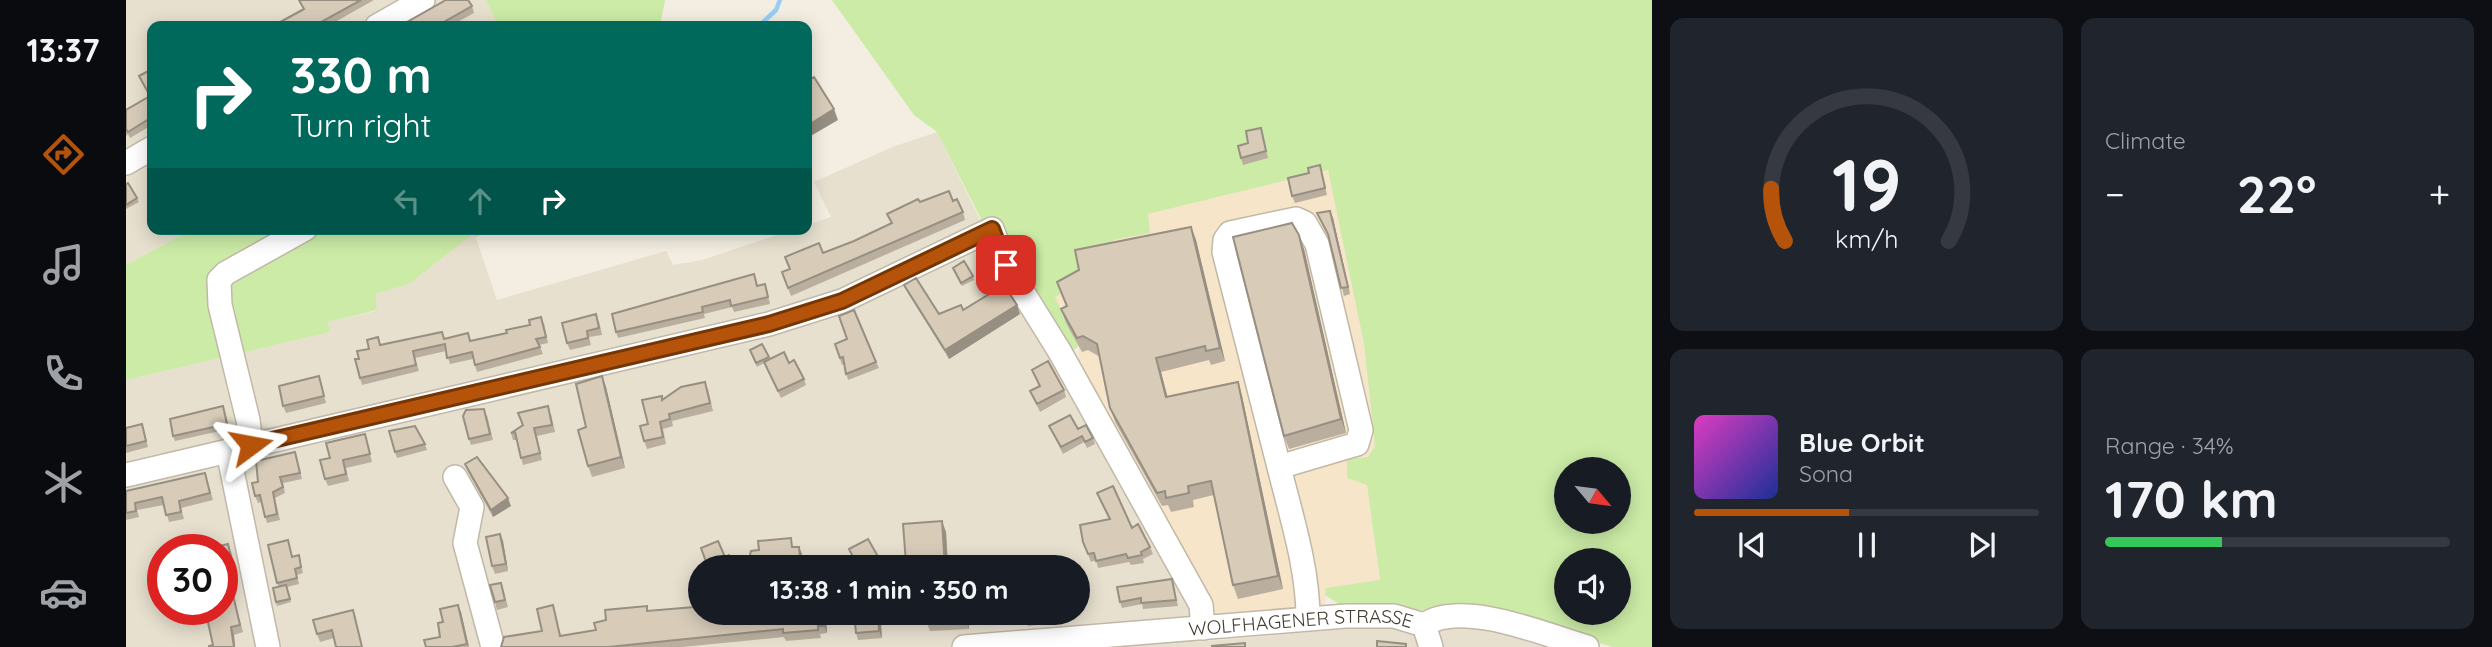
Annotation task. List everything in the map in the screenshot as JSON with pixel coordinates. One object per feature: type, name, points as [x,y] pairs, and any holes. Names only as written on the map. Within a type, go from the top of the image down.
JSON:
[{"type":"street","points":[[386,21],[423,0]]},
{"type":"street","points":[[126,163],[147,151]]},
{"type":"street","points":[[1279,467],[1357,444],[1361,430],[1317,244],[1305,223],[1296,219],[1230,233],[1225,240],[1224,252],[1308,587],[1308,618]]},
{"type":"street","points":[[126,475],[769,324],[842,301],[992,229],[1006,265],[1060,352],[1201,605],[1203,628]]},
{"type":"street","points":[[268,647],[240,448],[248,420],[220,305],[219,280],[226,273],[294,235]]},
{"type":"street","points":[[455,477],[472,507],[466,543],[493,647]]},
{"type":"street","name":"WOLFHAGENER STRASSE","points":[[964,647],[1308,618],[1394,616],[1427,636],[1442,617],[1486,618],[1587,647]]},
{"type":"shaded area","points":[[126,0],[486,0],[496,21],[147,21],[147,235],[182,235],[126,265]]},
{"type":"shaded area","points":[[937,132],[1001,263],[1193,608],[1195,642],[1394,625],[1468,623],[1545,647],[126,647],[126,380],[330,332],[328,322],[376,311],[374,294],[409,284],[470,235],[475,235],[497,300],[666,251],[673,265],[702,260],[777,235],[812,235],[812,223],[831,217],[814,182],[895,146]]},
{"type":"shaded area","points":[[1328,170],[1364,344],[1375,446],[1368,457],[1367,485],[1380,581],[1326,588],[1325,611],[1209,621],[1078,363],[1079,346],[1054,297],[1084,280],[1113,240],[1148,214]]},
{"type":"green space","points":[[486,0],[665,0],[661,21],[496,21]]},
{"type":"green space","points":[[832,0],[1652,0],[1652,647],[1613,647],[1501,616],[1438,610],[1347,609],[1325,595],[1326,588],[1380,580],[1367,485],[1347,478],[1347,459],[1368,457],[1375,446],[1364,344],[1328,170],[1148,214],[1150,233],[1113,240],[1115,254],[1084,280],[1055,297],[1079,346],[1054,364],[937,132],[914,115]]},
{"type":"green space","points":[[182,235],[471,235],[409,284],[375,294],[377,310],[328,322],[330,332],[126,380],[126,265]]},
{"type":"building","points":[[299,0],[361,0],[323,21],[282,21],[304,9]]},
{"type":"building","points":[[446,0],[468,0],[472,6],[446,21],[409,21]]},
{"type":"building","points":[[147,72],[147,91],[139,76]]},
{"type":"building","points":[[814,77],[834,109],[812,123]]},
{"type":"building","points":[[147,98],[147,120],[128,132],[126,110]]},
{"type":"building","points":[[1261,128],[1266,151],[1241,158],[1238,146],[1248,143],[1246,131]]},
{"type":"building","points":[[1320,165],[1325,188],[1292,196],[1288,178],[1309,173],[1308,168]]},
{"type":"building","points":[[128,183],[137,198],[126,205],[126,184]]},
{"type":"building","points":[[949,191],[953,201],[957,199],[963,212],[788,288],[782,272],[790,269],[785,257],[819,243],[823,253],[854,241],[892,223],[887,214],[918,199],[920,202]]},
{"type":"building","points":[[1330,211],[1348,287],[1341,288],[1328,234],[1317,213]]},
{"type":"building","points":[[1292,223],[1299,235],[1341,419],[1284,436],[1233,237]]},
{"type":"building","points":[[1191,227],[1220,348],[1206,351],[1205,346],[1156,358],[1166,397],[1238,382],[1278,576],[1233,585],[1211,481],[1188,486],[1189,493],[1166,498],[1165,491],[1157,493],[1110,408],[1097,344],[1083,336],[1077,338],[1061,309],[1067,306],[1057,282],[1079,270],[1075,250]]},
{"type":"building","points":[[964,261],[973,276],[961,283],[953,268]]},
{"type":"building","points":[[754,274],[757,286],[765,284],[768,297],[731,306],[730,300],[702,307],[703,312],[616,332],[612,314]]},
{"type":"building","points":[[916,278],[939,314],[961,305],[963,310],[1004,285],[1017,305],[945,350],[904,285]]},
{"type":"building","points":[[854,310],[876,362],[846,374],[843,357],[840,358],[835,344],[847,339],[839,316]]},
{"type":"building","points":[[596,314],[599,328],[587,331],[588,338],[567,343],[562,323]]},
{"type":"building","points":[[541,317],[546,337],[536,339],[540,347],[475,365],[472,352],[447,358],[445,344],[413,351],[416,365],[360,378],[355,359],[359,359],[357,351],[369,349],[367,340],[378,337],[380,345],[442,332],[444,339],[468,333],[470,341],[507,333],[506,330],[530,325],[529,320]]},
{"type":"building","points":[[762,344],[769,357],[756,363],[750,350]]},
{"type":"building","points":[[784,352],[789,363],[794,360],[804,379],[778,391],[764,362]]},
{"type":"building","points":[[1048,361],[1064,390],[1037,404],[1030,391],[1040,386],[1032,370]]},
{"type":"building","points":[[319,376],[324,396],[283,406],[279,386]]},
{"type":"building","points":[[602,376],[621,457],[588,466],[578,430],[586,427],[576,384]]},
{"type":"building","points":[[705,382],[710,403],[669,414],[670,419],[660,422],[663,437],[644,441],[640,426],[648,424],[642,400],[662,396],[662,400],[681,387]]},
{"type":"building","points":[[223,406],[227,424],[173,436],[170,419]]},
{"type":"building","points":[[548,406],[552,425],[534,428],[540,453],[521,458],[515,432],[511,433],[523,425],[518,413]]},
{"type":"building","points":[[484,409],[490,434],[469,439],[463,416],[466,410]]},
{"type":"building","points":[[1070,415],[1078,429],[1086,425],[1093,438],[1085,442],[1082,436],[1061,447],[1049,426]]},
{"type":"building","points":[[142,424],[146,441],[126,446],[126,428]]},
{"type":"building","points":[[415,426],[425,444],[395,452],[389,431]]},
{"type":"building","points":[[365,434],[370,454],[343,460],[346,474],[325,479],[320,460],[330,458],[326,443]]},
{"type":"building","points":[[295,452],[300,473],[280,477],[283,487],[273,492],[277,514],[265,517],[260,495],[255,496],[252,483],[258,482],[256,461]]},
{"type":"building","points":[[477,457],[508,498],[491,510],[465,464]]},
{"type":"building","points":[[205,473],[210,493],[179,501],[181,512],[166,515],[162,497],[135,503],[136,511],[126,513],[126,491]]},
{"type":"building","points":[[1113,486],[1132,528],[1138,524],[1150,547],[1141,552],[1142,555],[1128,558],[1126,554],[1096,561],[1094,553],[1088,554],[1080,525],[1110,519],[1097,493]]},
{"type":"building","points":[[942,521],[944,555],[905,555],[903,524]]},
{"type":"building","points":[[500,534],[506,564],[492,566],[486,537]]},
{"type":"building","points":[[791,538],[792,547],[799,547],[800,555],[750,555],[751,551],[759,550],[758,541]]},
{"type":"building","points":[[868,539],[877,555],[852,555],[849,549]]},
{"type":"building","points":[[288,540],[292,557],[299,555],[301,567],[295,569],[297,578],[277,583],[268,545]]},
{"type":"building","points":[[718,541],[724,555],[704,555],[701,548]]},
{"type":"building","points":[[1172,579],[1176,600],[1141,603],[1141,598],[1120,602],[1117,587]]},
{"type":"building","points":[[501,583],[505,600],[495,602],[490,585]]},
{"type":"building","points":[[286,585],[290,599],[276,602],[273,588]]},
{"type":"building","points":[[458,605],[467,644],[426,647],[424,640],[440,637],[438,623],[443,622],[440,609]]},
{"type":"building","points":[[553,605],[560,636],[596,630],[594,623],[606,620],[605,610],[647,606],[647,611],[688,608],[688,625],[824,626],[818,626],[818,630],[783,633],[783,629],[608,647],[501,647],[504,637],[542,631],[537,609]]},
{"type":"building","points":[[353,610],[362,647],[336,647],[332,630],[317,634],[313,620]]},
{"type":"building","points":[[238,616],[240,625],[231,627],[234,647],[209,647],[213,645],[209,625],[238,625]]},
{"type":"building","points":[[855,625],[879,625],[879,631],[856,633]]},
{"type":"building","points":[[1377,641],[1406,644],[1406,647],[1377,647]]},
{"type":"building","points":[[1245,643],[1245,647],[1212,647],[1212,646]]},
{"type":"waterway","points":[[764,21],[776,10],[780,0]]},
{"type":"route","points":[[251,445],[769,324],[842,301],[992,229],[1006,265]]}]
